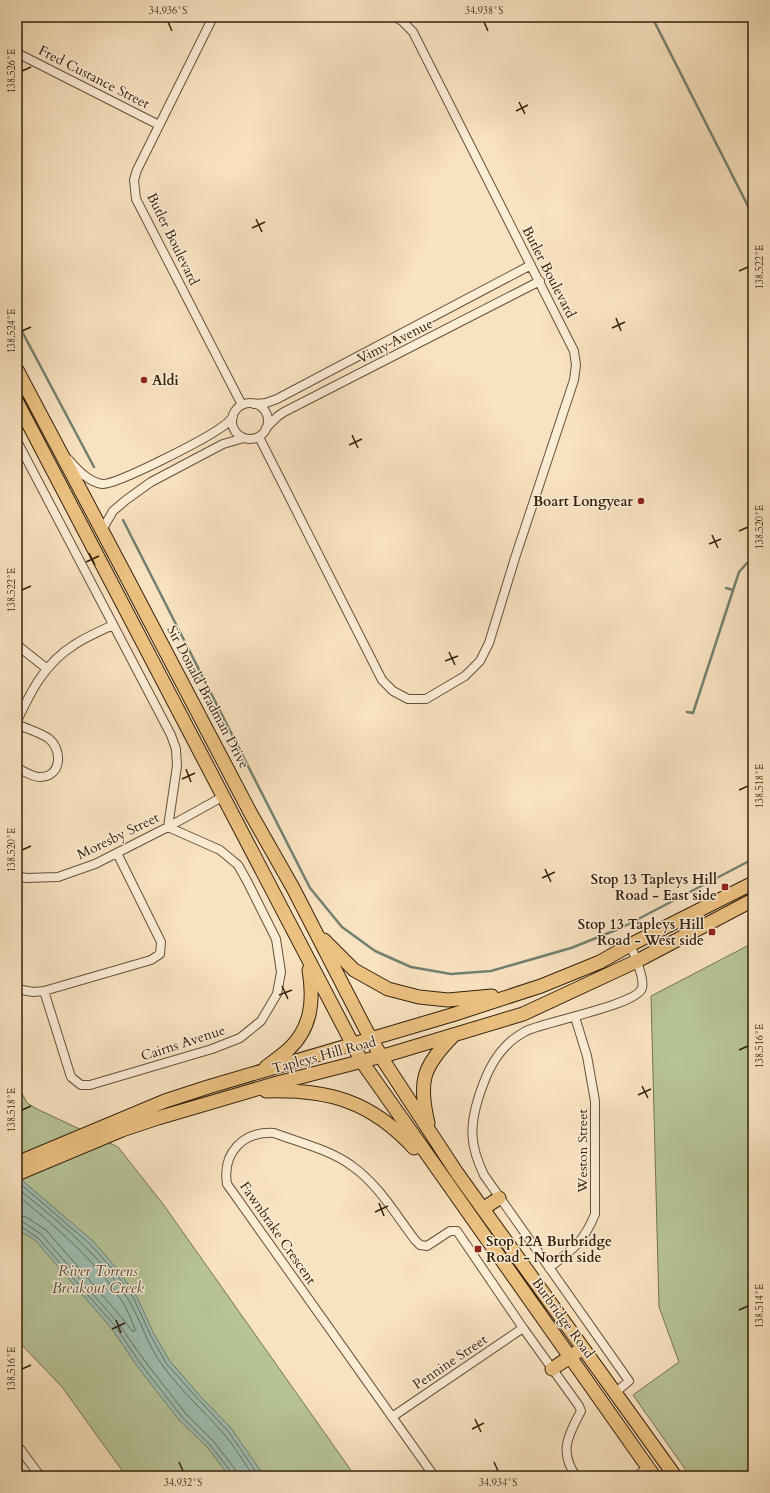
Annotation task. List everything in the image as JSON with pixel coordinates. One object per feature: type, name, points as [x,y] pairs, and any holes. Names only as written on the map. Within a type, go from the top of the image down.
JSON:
[{"type":"main road","name":"Sir Donald Bradman Drive","points":[[17,370],[251,814],[293,888],[312,927],[381,1056]]},
{"type":"main road","points":[[17,402],[224,796],[352,1044]]},
{"type":"main road","points":[[224,796],[231,774]]},
{"type":"main road","points":[[224,796],[251,814]]},
{"type":"main road","name":"Tapleys Hill Road","points":[[17,1174],[43,1157],[164,1101],[522,993],[600,962],[630,945],[753,883]]},
{"type":"main road","name":"Tapleys Hill Road","points":[[17,1163],[43,1157],[136,1125],[245,1092],[362,1062],[523,1014],[638,961],[753,900]]},
{"type":"main road","points":[[312,927],[333,951],[354,970],[377,983],[394,990],[419,997],[448,1000],[522,993]]},
{"type":"main road","points":[[260,1072],[289,1049],[304,1030],[308,1020],[312,997],[307,958]]},
{"type":"main road","points":[[430,1132],[423,1096],[424,1077],[435,1055],[453,1035]]},
{"type":"main road","name":"Burbridge Road","points":[[352,1044],[362,1062],[651,1472]]},
{"type":"main road","name":"Burbridge Road","points":[[381,1056],[430,1132],[675,1476]]},
{"type":"main road","points":[[245,1092],[302,1091],[329,1095],[354,1104],[377,1115],[421,1155],[431,1160]]},
{"type":"main road","points":[[484,1209],[500,1198]]},
{"type":"main road","points":[[552,1369],[583,1347]]},
{"type":"street","name":"Butler Boulevard","points":[[213,17],[137,170],[134,180],[136,199],[242,405]]},
{"type":"street","name":"Butler Boulevard","points":[[259,437],[382,680],[393,691],[408,699],[426,700],[465,676],[480,661],[489,643],[515,558],[574,380],[576,364],[574,351],[540,281],[413,32],[402,21],[395,17]]},
{"type":"street","name":"Fred Custance Street","points":[[17,53],[159,125]]},
{"type":"street","name":"Vimy Avenue","points":[[254,404],[266,403],[278,399],[531,264]]},
{"type":"street","name":"Vimy Avenue","points":[[266,428],[284,412],[540,281]]},
{"type":"street","points":[[57,446],[84,475],[102,484],[109,483],[144,468],[217,430],[233,417],[237,409],[242,405],[248,403],[260,406],[266,414],[268,420],[266,428],[259,437],[253,439],[244,438],[223,444],[151,482],[113,511],[102,530]]},
{"type":"street","points":[[233,417],[234,428],[239,435],[244,438]]},
{"type":"street","points":[[17,441],[176,749],[178,766],[168,827]]},
{"type":"street","points":[[17,721],[30,691],[46,668],[73,645],[112,625]]},
{"type":"street","points":[[17,645],[46,668]]},
{"type":"street","points":[[17,724],[48,739],[55,746],[59,754],[56,768],[51,773],[44,776],[34,776],[17,768]]},
{"type":"street","name":"Moresby Street","points":[[17,876],[26,878],[58,877],[95,864],[168,827],[224,796]]},
{"type":"street","name":"Cairns Avenue","points":[[44,991],[71,1077],[81,1085],[90,1085],[212,1049],[240,1038],[262,1021],[277,994],[280,980],[281,972],[276,939],[238,865],[220,850],[168,827]]},
{"type":"street","points":[[17,989],[33,992],[44,991],[151,960],[160,954],[161,942],[117,853]]},
{"type":"street","points":[[575,1017],[626,1000],[638,993],[642,988],[638,961],[630,945]]},
{"type":"street","name":"Burbridge Road","points":[[575,1017],[526,1031],[506,1046],[492,1064],[485,1078],[474,1110],[472,1145],[477,1161],[484,1175],[629,1381],[616,1392]]},
{"type":"street","name":"Weston Street","points":[[549,1268],[570,1252],[581,1241],[589,1229],[595,1214],[594,1101],[587,1056],[575,1017]]},
{"type":"street","name":"Fawnbrake Crescent","points":[[434,1476],[227,1184],[227,1164],[230,1155],[236,1146],[245,1139],[264,1132],[274,1133],[329,1154],[352,1165],[372,1182],[420,1245],[427,1246],[450,1231],[457,1231],[523,1328],[580,1406],[581,1410],[568,1436],[566,1452],[572,1470],[576,1476]]},
{"type":"street","name":"Pennine Street","points":[[392,1417],[523,1328]]},
{"type":"street","points":[[17,1445],[40,1476]]},
{"type":"street","points":[[638,1476],[651,1472]]},
{"type":"green space","points":[[753,943],[753,1476],[690,1476],[633,1395],[679,1362],[659,1307],[651,996]]},
{"type":"green space","points":[[17,1084],[27,1103],[118,1147],[163,1204],[355,1476],[126,1476],[62,1387],[17,1340]]},
{"type":"water","name":"River Torrens Breakout Creek","points":[[17,1176],[93,1241],[117,1269],[136,1295],[154,1334],[169,1360],[201,1397],[231,1428],[264,1476],[229,1476],[208,1448],[179,1420],[137,1366],[112,1329],[35,1240],[17,1229]]},
{"type":"waterway","points":[[652,17],[753,216]]},
{"type":"waterway","points":[[17,322],[94,467]]},
{"type":"waterway","points":[[123,520],[310,888],[342,927],[375,951],[411,967],[451,974],[491,971],[571,948],[621,928],[753,859]]},
{"type":"waterway","points":[[687,712],[693,713],[739,572],[747,563],[753,560]]},
{"type":"waterway","points":[[726,588],[733,590]]},
{"type":"place","name":"Aldi","points":[[144,380]]},
{"type":"place","name":"Boart Longyear","points":[[641,501]]},
{"type":"place","name":"Stop 13 Tapleys Hill Road - East side","points":[[725,887]]},
{"type":"place","name":"Stop 13 Tapleys Hill Road - West side","points":[[712,932]]},
{"type":"place","name":"Stop 12A Burbridge Road - North side","points":[[478,1249]]}]
